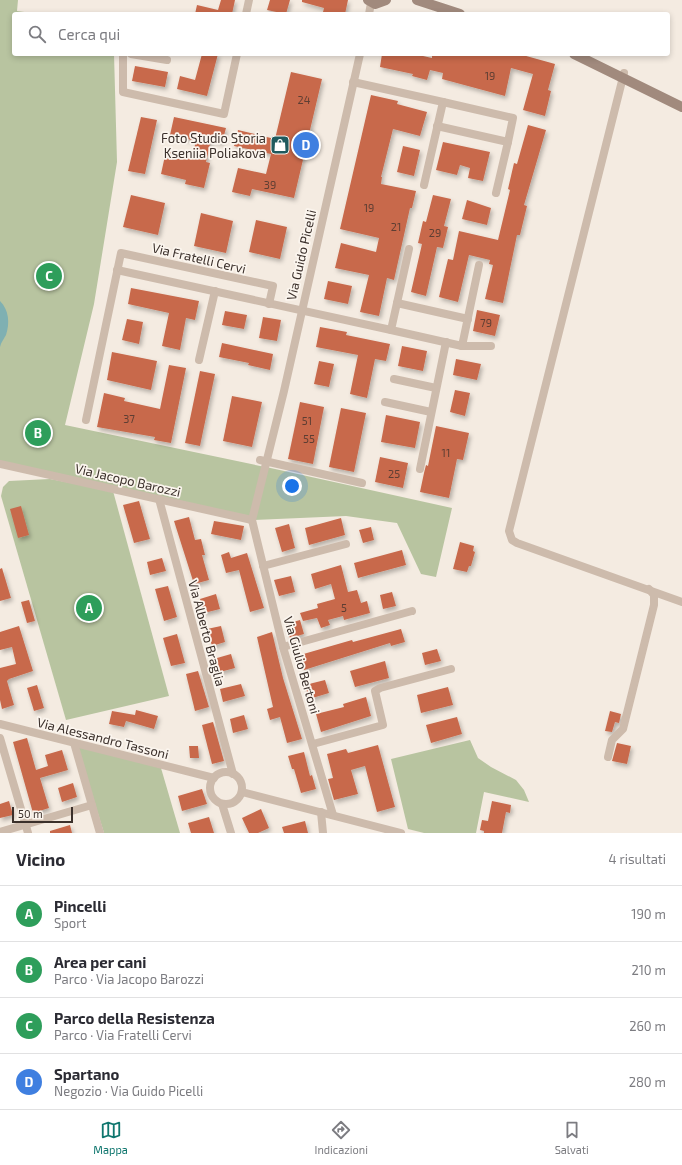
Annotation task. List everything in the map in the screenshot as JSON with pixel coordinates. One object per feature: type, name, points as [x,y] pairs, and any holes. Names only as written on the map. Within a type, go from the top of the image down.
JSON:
[{"type":"main road","points":[[369,1],[380,4],[386,0]]},
{"type":"main road","points":[[417,0],[454,12]]},
{"type":"main road","points":[[579,56],[623,75],[682,107]]},
{"type":"street","points":[[246,12],[249,0]]},
{"type":"street","points":[[369,1],[369,12]]},
{"type":"street","points":[[123,56],[123,92],[224,114],[237,56]]},
{"type":"street","points":[[143,56],[167,60]]},
{"type":"street","name":"Via Guido Picelli","points":[[252,520],[263,461],[301,311],[360,56]]},
{"type":"street","points":[[623,75],[509,531],[512,540],[517,543],[648,588],[682,602]]},
{"type":"street","points":[[353,82],[513,118],[496,193]]},
{"type":"street","points":[[424,185],[443,102]]},
{"type":"street","points":[[437,126],[508,142]]},
{"type":"street","points":[[391,330],[409,249]]},
{"type":"street","name":"Via Fratelli Cervi","points":[[86,420],[121,253],[273,286],[269,304]]},
{"type":"street","points":[[462,346],[480,265]]},
{"type":"street","points":[[117,270],[462,346],[491,346]]},
{"type":"street","points":[[199,360],[215,291]]},
{"type":"street","points":[[397,303],[468,319]]},
{"type":"street","points":[[420,469],[446,342]]},
{"type":"street","points":[[394,379],[436,388]]},
{"type":"street","points":[[385,402],[432,412]]},
{"type":"street","points":[[263,461],[362,483]]},
{"type":"street","name":"Via Jacopo Barozzi","points":[[0,464],[252,520]]},
{"type":"street","name":"Via Alberto Braglia","points":[[159,499],[233,774]]},
{"type":"street","name":"Via Giulio Bertoni","points":[[252,520],[284,647],[333,815]]},
{"type":"street","points":[[263,566],[346,544]]},
{"type":"street","points":[[608,758],[612,740],[623,729],[654,605],[654,595],[648,588]]},
{"type":"street","points":[[284,647],[412,611]]},
{"type":"street","points":[[313,744],[383,725],[375,691],[380,688],[451,669]]},
{"type":"street","name":"Via Alessandro Tassoni","points":[[0,724],[199,775],[212,781]]},
{"type":"street","points":[[0,738],[27,829]]},
{"type":"street","points":[[74,743],[100,833]]},
{"type":"street","points":[[222,773],[233,774],[240,781],[242,792],[237,800],[225,804],[214,798],[210,789],[212,781],[222,773]]},
{"type":"street","points":[[242,792],[401,833]]},
{"type":"street","points":[[225,804],[226,815],[231,833]]},
{"type":"street","points":[[0,832],[27,829],[92,805]]},
{"type":"street","points":[[321,812],[323,833]]},
{"type":"green space","points":[[0,0],[18,0],[17,11],[24,12],[12,12],[12,56],[114,56],[117,162],[94,304],[65,425],[265,467],[251,519],[0,463]]},
{"type":"green space","points":[[266,467],[452,508],[436,577],[421,574],[397,523],[346,516],[253,520]]},
{"type":"green space","points":[[50,479],[113,491],[169,696],[66,720],[1,496],[3,487],[9,481]]},
{"type":"green space","points":[[470,740],[478,758],[491,767],[516,780],[524,790],[529,802],[484,792],[476,833],[424,833],[408,829],[391,759]]},
{"type":"green space","points":[[77,746],[161,768],[180,833],[104,833]]},
{"type":"water","points":[[0,301],[7,313],[8,326],[6,335],[0,347]]},
{"type":"building","points":[[221,0],[235,0],[232,12],[195,12],[197,5],[218,10]]},
{"type":"building","points":[[270,0],[290,0],[287,12],[267,10]]},
{"type":"building","points":[[302,0],[348,0],[345,12],[323,12],[324,8],[302,2]]},
{"type":"building","points":[[201,56],[217,56],[207,96],[177,89],[180,76],[195,80]]},
{"type":"building","points":[[382,56],[423,56],[432,58],[432,56],[526,56],[555,64],[548,90],[551,91],[545,116],[523,110],[533,74],[511,68],[505,96],[442,79],[443,73],[430,70],[427,80],[412,76],[413,74],[380,67]]},
{"type":"building","points":[[135,66],[168,72],[165,87],[132,81]]},
{"type":"building","points":[[291,72],[322,79],[294,198],[252,189],[250,196],[232,192],[238,168],[266,174],[271,154],[234,146],[238,130],[275,139]]},
{"type":"building","points":[[371,95],[398,101],[397,104],[427,112],[420,136],[393,129],[381,177],[381,184],[416,191],[412,208],[410,208],[394,280],[387,278],[379,316],[360,312],[369,275],[335,268],[341,243],[376,252],[379,238],[340,229]]},
{"type":"building","points":[[141,117],[157,120],[145,174],[128,171]]},
{"type":"building","points":[[174,117],[226,128],[222,143],[211,140],[206,162],[210,163],[204,188],[185,184],[186,180],[161,174],[166,151],[192,157],[196,141],[170,135]]},
{"type":"building","points":[[528,125],[546,130],[524,205],[527,206],[520,235],[517,235],[503,303],[485,299],[493,265],[489,264],[490,260],[469,255],[458,302],[439,297],[448,259],[453,260],[459,231],[498,240],[510,190],[508,189],[514,163],[517,164]]},
{"type":"building","points":[[443,142],[490,152],[483,181],[468,178],[470,168],[460,165],[457,175],[436,170]]},
{"type":"building","points":[[403,146],[420,150],[414,176],[397,172]]},
{"type":"building","points":[[131,195],[165,203],[158,235],[123,227]]},
{"type":"building","points":[[433,195],[451,199],[444,226],[448,227],[443,248],[437,247],[426,296],[411,292],[422,244],[418,243],[423,221],[426,222]]},
{"type":"building","points":[[467,200],[491,208],[487,225],[462,219]]},
{"type":"building","points":[[201,213],[233,221],[226,253],[194,246]]},
{"type":"building","points":[[256,220],[287,227],[280,259],[249,252]]},
{"type":"building","points":[[328,281],[352,286],[348,304],[324,299]]},
{"type":"building","points":[[131,288],[199,301],[195,320],[186,318],[180,350],[162,346],[169,313],[128,304]]},
{"type":"building","points":[[477,310],[500,315],[495,336],[473,331]]},
{"type":"building","points":[[225,311],[247,315],[244,329],[222,325]]},
{"type":"building","points":[[263,317],[281,320],[277,341],[259,338]]},
{"type":"building","points":[[127,319],[143,322],[139,344],[122,340]]},
{"type":"building","points":[[320,327],[347,332],[346,335],[390,344],[386,361],[375,359],[367,398],[350,394],[358,355],[316,347]]},
{"type":"building","points":[[222,343],[273,354],[270,370],[248,365],[249,363],[219,357]]},
{"type":"building","points":[[402,346],[427,351],[423,371],[398,366]]},
{"type":"building","points":[[112,352],[157,361],[151,390],[107,380]]},
{"type":"building","points":[[456,359],[481,364],[477,380],[453,375]]},
{"type":"building","points":[[319,361],[334,364],[329,387],[314,384]]},
{"type":"building","points":[[169,365],[186,368],[171,443],[154,440],[155,437],[97,427],[104,393],[125,398],[124,401],[160,409]]},
{"type":"building","points":[[200,371],[215,374],[200,446],[185,443]]},
{"type":"building","points":[[455,390],[470,393],[465,416],[450,412]]},
{"type":"building","points":[[232,396],[262,402],[252,447],[223,441]]},
{"type":"building","points":[[300,402],[324,407],[313,464],[288,459]]},
{"type":"building","points":[[341,408],[366,413],[354,472],[329,467]]},
{"type":"building","points":[[386,415],[420,422],[415,448],[381,442]]},
{"type":"building","points":[[436,426],[469,433],[463,460],[457,459],[449,498],[420,492],[426,465],[428,466]]},
{"type":"building","points":[[380,457],[408,463],[403,488],[375,482]]},
{"type":"building","points":[[139,501],[150,539],[134,543],[123,505]]},
{"type":"building","points":[[21,506],[29,535],[18,538],[10,509]]},
{"type":"building","points":[[189,517],[195,540],[201,539],[205,555],[202,555],[209,580],[194,584],[174,521]]},
{"type":"building","points":[[341,518],[345,535],[309,545],[305,528]]},
{"type":"building","points":[[214,521],[244,526],[241,540],[211,534]]},
{"type":"building","points":[[289,524],[295,548],[282,552],[275,528]]},
{"type":"building","points":[[371,527],[374,540],[363,543],[359,530]]},
{"type":"building","points":[[460,542],[474,546],[473,551],[475,552],[471,566],[469,566],[467,572],[453,569]]},
{"type":"building","points":[[402,550],[406,565],[358,578],[354,563]]},
{"type":"building","points":[[229,552],[231,558],[247,553],[264,608],[250,612],[239,570],[226,573],[221,555]]},
{"type":"building","points":[[162,558],[166,571],[150,575],[147,562]]},
{"type":"building","points":[[341,565],[348,592],[357,590],[361,603],[367,601],[370,613],[344,620],[343,616],[328,620],[330,625],[321,628],[317,618],[303,621],[300,613],[318,608],[317,604],[335,599],[331,584],[315,589],[311,574]]},
{"type":"building","points":[[2,568],[11,598],[0,601],[0,569]]},
{"type":"building","points":[[291,576],[295,592],[279,596],[274,580]]},
{"type":"building","points":[[168,586],[177,617],[164,621],[155,589]]},
{"type":"building","points":[[392,592],[396,606],[383,609],[380,595]]},
{"type":"building","points":[[216,594],[220,609],[204,613],[200,599]]},
{"type":"building","points":[[29,600],[35,621],[27,623],[21,602]]},
{"type":"building","points":[[300,620],[304,634],[290,638],[286,624]]},
{"type":"building","points":[[19,626],[33,671],[7,681],[14,705],[2,709],[0,700],[0,668],[16,664],[12,647],[0,650],[0,632]]},
{"type":"building","points":[[221,626],[225,642],[212,646],[207,629]]},
{"type":"building","points":[[401,629],[405,642],[391,646],[390,643],[304,670],[300,655],[352,640],[353,642]]},
{"type":"building","points":[[272,632],[283,678],[302,739],[287,743],[280,717],[270,720],[267,709],[273,707],[257,637]]},
{"type":"building","points":[[177,634],[185,663],[171,666],[163,638]]},
{"type":"building","points":[[437,649],[441,661],[425,665],[422,653]]},
{"type":"building","points":[[231,654],[235,668],[220,672],[217,658]]},
{"type":"building","points":[[385,661],[389,678],[355,687],[350,671]]},
{"type":"building","points":[[198,671],[209,707],[195,711],[186,674]]},
{"type":"building","points":[[325,680],[329,693],[309,699],[305,685]]},
{"type":"building","points":[[241,684],[245,696],[223,702],[220,689]]},
{"type":"building","points":[[37,685],[44,708],[34,711],[27,688]]},
{"type":"building","points":[[448,687],[453,705],[421,713],[417,695]]},
{"type":"building","points":[[366,697],[371,716],[321,732],[316,714],[344,707],[343,704]]},
{"type":"building","points":[[136,710],[158,716],[154,729],[126,721],[124,727],[109,724],[112,711],[135,715]]},
{"type":"building","points":[[610,711],[621,714],[619,723],[615,722],[612,732],[605,731]]},
{"type":"building","points":[[244,715],[248,729],[233,733],[230,719]]},
{"type":"building","points":[[457,717],[462,734],[431,743],[426,725]]},
{"type":"building","points":[[213,722],[224,761],[212,764],[202,725]]},
{"type":"building","points":[[27,738],[36,770],[48,766],[45,755],[62,750],[68,770],[40,778],[49,808],[33,813],[13,742]]},
{"type":"building","points":[[617,743],[631,746],[627,764],[612,761]]},
{"type":"building","points":[[378,745],[395,807],[377,812],[365,766],[351,770],[358,794],[334,800],[328,779],[333,778],[327,754],[346,749],[348,753]]},
{"type":"building","points":[[189,746],[198,746],[199,758],[190,758]]},
{"type":"building","points":[[304,752],[310,776],[312,775],[316,789],[301,793],[294,769],[292,769],[288,756]]},
{"type":"building","points":[[73,783],[77,797],[62,802],[58,788]]},
{"type":"building","points":[[202,789],[207,804],[182,811],[178,796]]},
{"type":"building","points":[[9,801],[13,815],[0,818],[0,804]]},
{"type":"building","points":[[492,801],[511,805],[510,813],[506,812],[502,833],[484,833],[484,831],[480,830],[482,820],[488,821]]},
{"type":"building","points":[[261,809],[269,828],[258,833],[249,833],[242,818]]},
{"type":"building","points":[[209,817],[214,833],[191,833],[188,823]]},
{"type":"building","points":[[305,821],[308,833],[284,833],[282,827]]},
{"type":"building","points":[[70,825],[72,833],[50,833],[50,831]]},
{"type":"place","name":"Foto Studio Storia Kseniia Poliakova","points":[[280,145]]},
{"type":"place","name":"Spartano","points":[[306,145]]},
{"type":"place","name":"Parco della Resistenza","points":[[49,276]]},
{"type":"place","name":"Area per cani","points":[[38,433]]},
{"type":"place","name":"Pincelli","points":[[89,608]]}]
